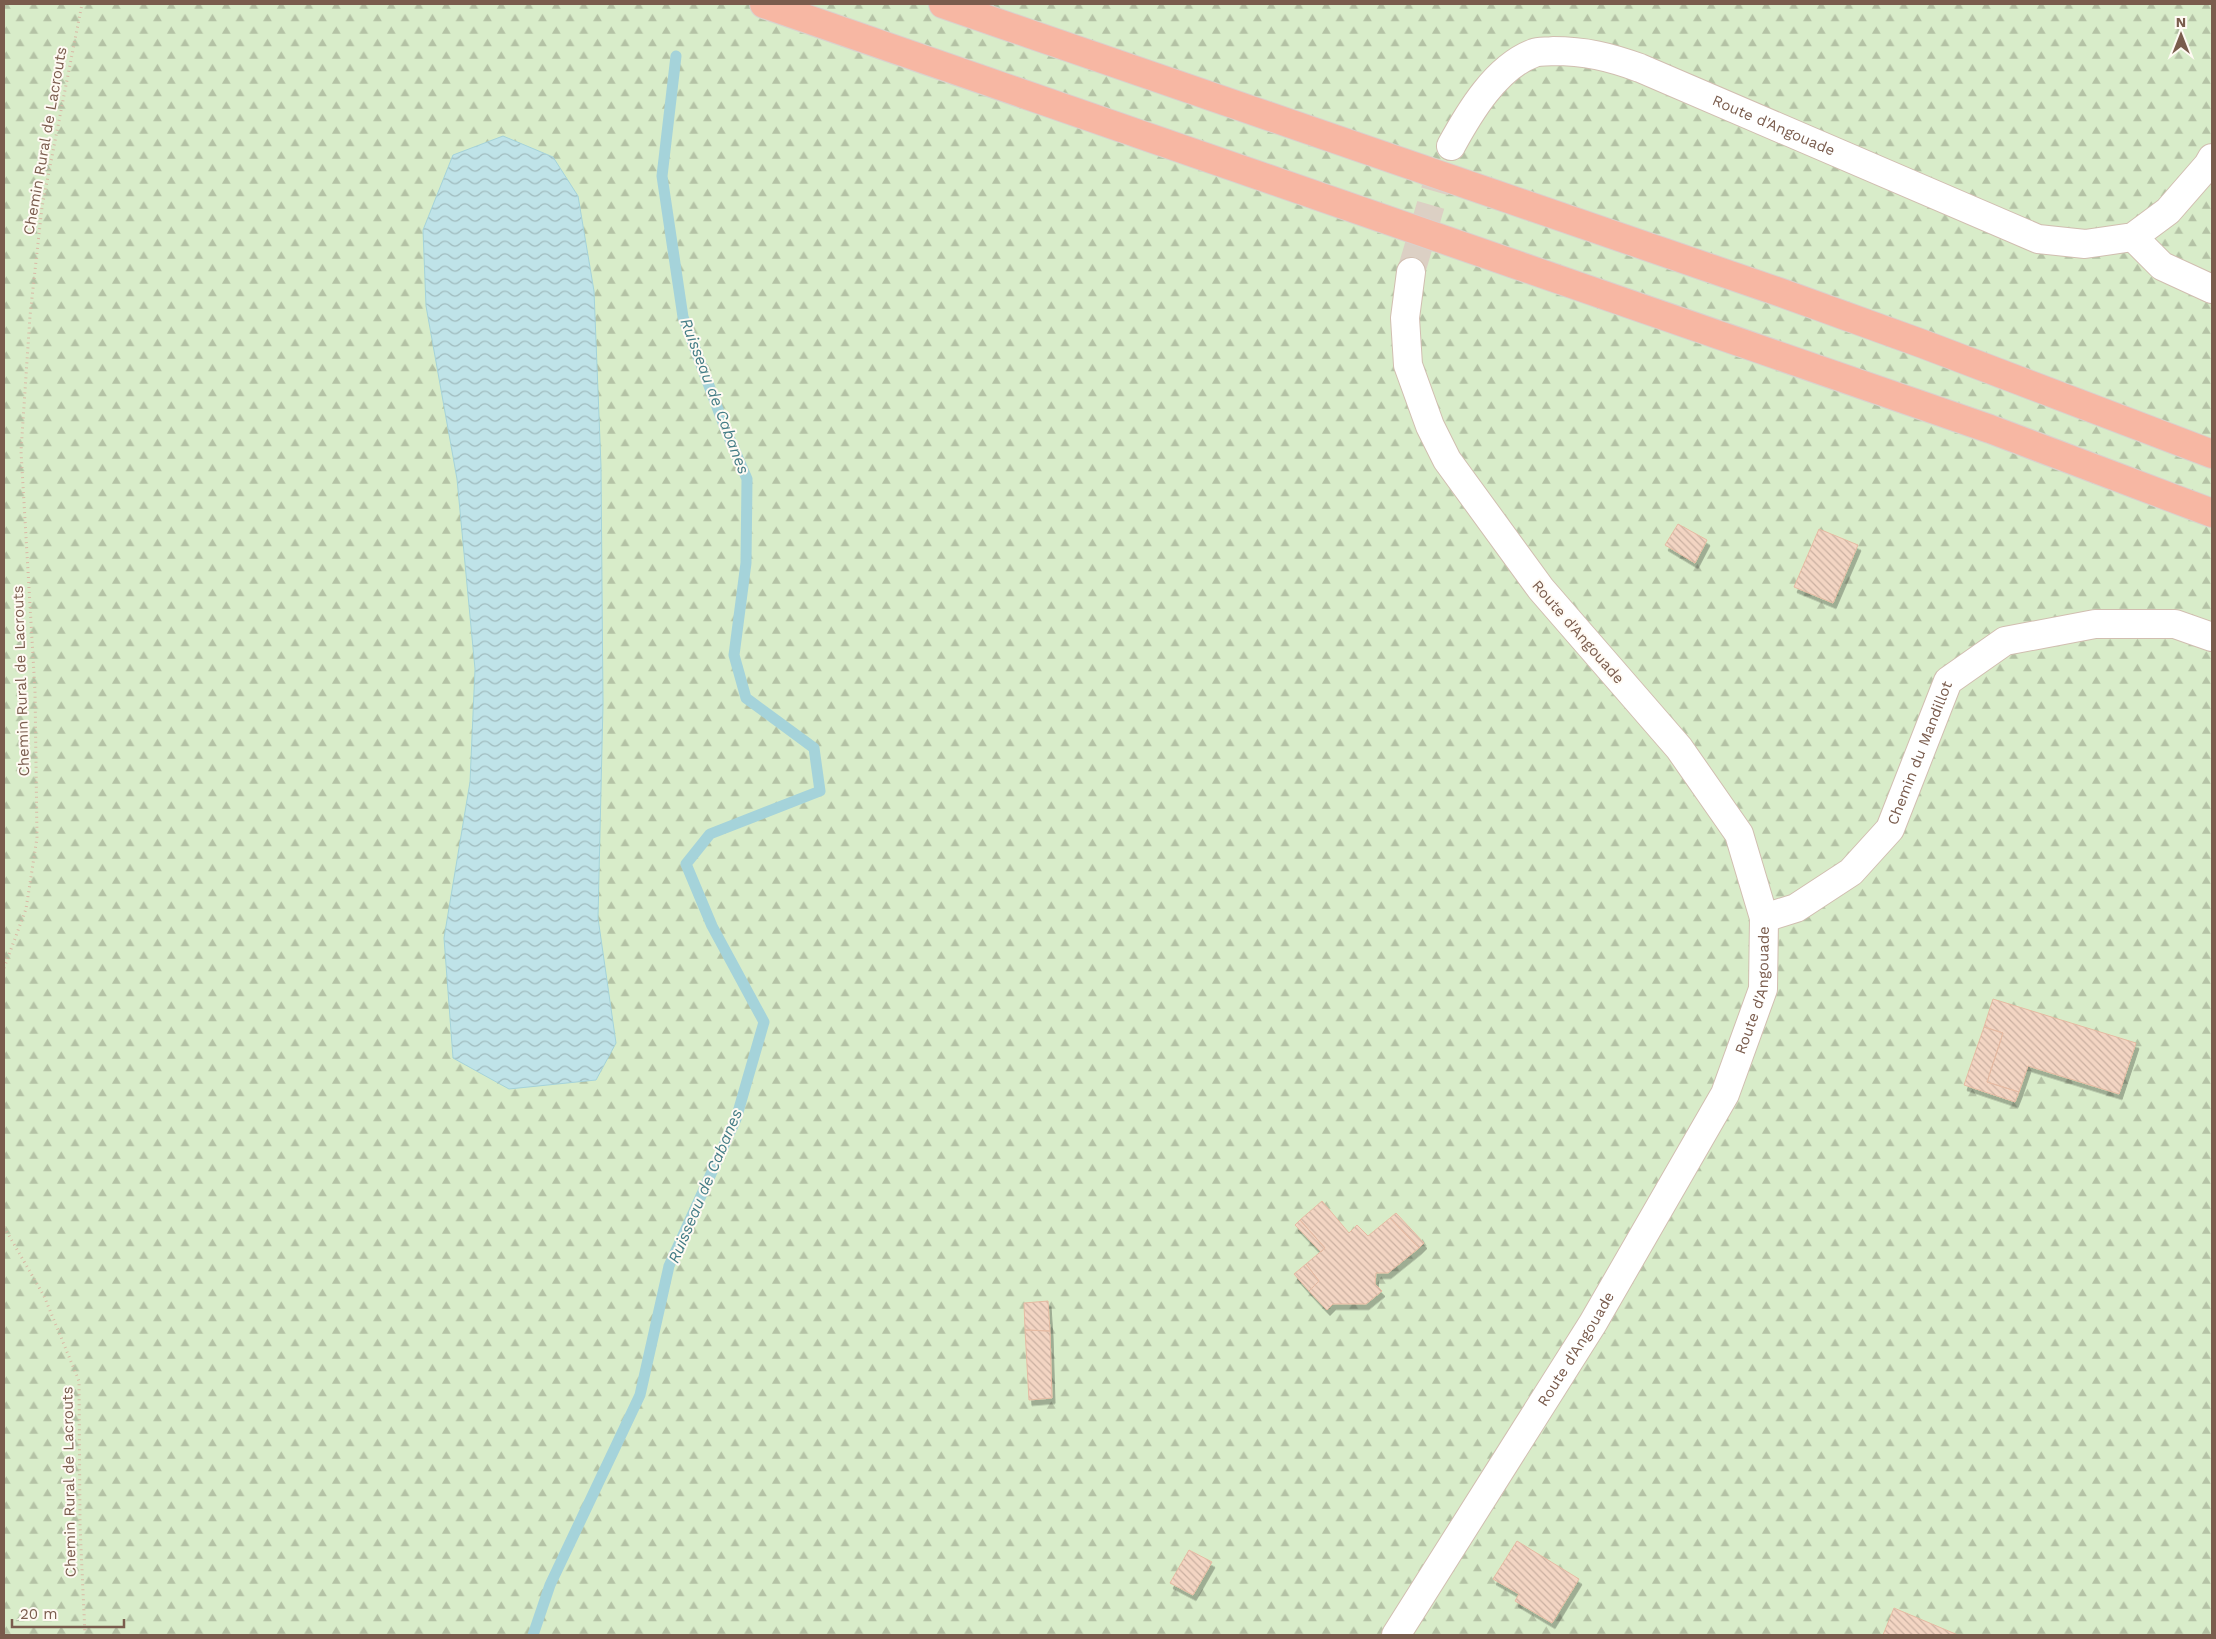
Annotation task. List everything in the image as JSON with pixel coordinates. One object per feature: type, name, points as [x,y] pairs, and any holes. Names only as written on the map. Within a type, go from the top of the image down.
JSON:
[{"type":"highway","points":[[764,4],[1981,426],[2212,513]]},
{"type":"highway","points":[[943,4],[1782,293],[1932,347],[2212,454]]},
{"type":"street","name":"Route d'Angouade","points":[[1451,146],[1472,107],[1500,76],[1518,62],[1535,52],[1587,52],[1610,56],[1640,68],[2038,240],[2085,244],[2133,237]]},
{"type":"street","points":[[2212,158],[2168,211],[2133,237],[2162,266],[2212,289]]},
{"type":"street","name":"Route d'Angouade","points":[[1396,1635],[1593,1322],[1725,1094],[1764,989],[1764,918],[1739,834],[1679,748],[1540,589],[1447,460],[1430,426],[1408,365],[1405,318],[1411,272]]},
{"type":"street","name":"Chemin du Mandillot","points":[[1764,918],[1796,908],[1851,872],[1890,829],[1948,681],[2004,641],[2095,624],[2175,624],[2212,638]]},
{"type":"path","name":"Chemin Rural de Lacrouts","points":[[4,968],[26,909],[37,838],[35,691],[21,451],[30,316],[42,207],[82,4]]},
{"type":"path","name":"Chemin Rural de Lacrouts","points":[[4,1227],[44,1296],[79,1381],[80,1526],[85,1635]]},
{"type":"green space","points":[[4,4],[2212,4],[2212,1635],[4,1635]]},
{"type":"water","points":[[503,136],[553,157],[578,196],[594,291],[601,466],[603,704],[598,918],[616,1043],[596,1080],[509,1089],[453,1058],[444,938],[470,782],[475,669],[457,479],[426,306],[423,230],[453,155]]},
{"type":"building","points":[[1678,524],[1707,540],[1695,563],[1665,545]]},
{"type":"building","points":[[1819,529],[1858,545],[1833,603],[1794,587]]},
{"type":"building","points":[[1993,999],[2136,1043],[2119,1094],[2028,1066],[2019,1092],[1987,1082],[2003,1033],[1984,1027]]},
{"type":"building","points":[[1984,1027],[2003,1033],[1987,1082],[2019,1092],[2015,1102],[1964,1085]]},
{"type":"building","points":[[1322,1201],[1349,1233],[1357,1225],[1368,1236],[1390,1218],[1419,1248],[1388,1273],[1376,1273],[1375,1284],[1382,1291],[1366,1304],[1333,1304],[1327,1310],[1309,1291],[1319,1281],[1306,1264],[1325,1248],[1300,1220]]},
{"type":"building","points":[[1396,1213],[1424,1243],[1419,1248],[1390,1218]]},
{"type":"building","points":[[1300,1220],[1325,1248],[1321,1252],[1295,1225]]},
{"type":"building","points":[[1306,1264],[1319,1281],[1309,1291],[1294,1274]]},
{"type":"building","points":[[1048,1301],[1050,1331],[1025,1330],[1024,1303]]},
{"type":"building","points":[[1025,1330],[1050,1331],[1052,1398],[1029,1400]]},
{"type":"building","points":[[1517,1541],[1579,1579],[1552,1623],[1515,1601],[1519,1594],[1493,1579]]},
{"type":"building","points":[[1189,1550],[1212,1562],[1193,1595],[1170,1583]]},
{"type":"building","points":[[1894,1608],[1958,1635],[1883,1635]]},
{"type":"waterway","name":"Ruisseau de Cabanes","points":[[533,1635],[550,1585],[640,1395],[669,1266],[736,1119],[764,1022],[712,926],[686,864],[710,834],[820,791],[814,748],[746,698],[734,655],[746,563],[747,479],[725,428],[683,317],[662,176],[676,56]]},
{"type":"tunnel","points":[[1411,272],[1436,187],[1451,146]]}]
